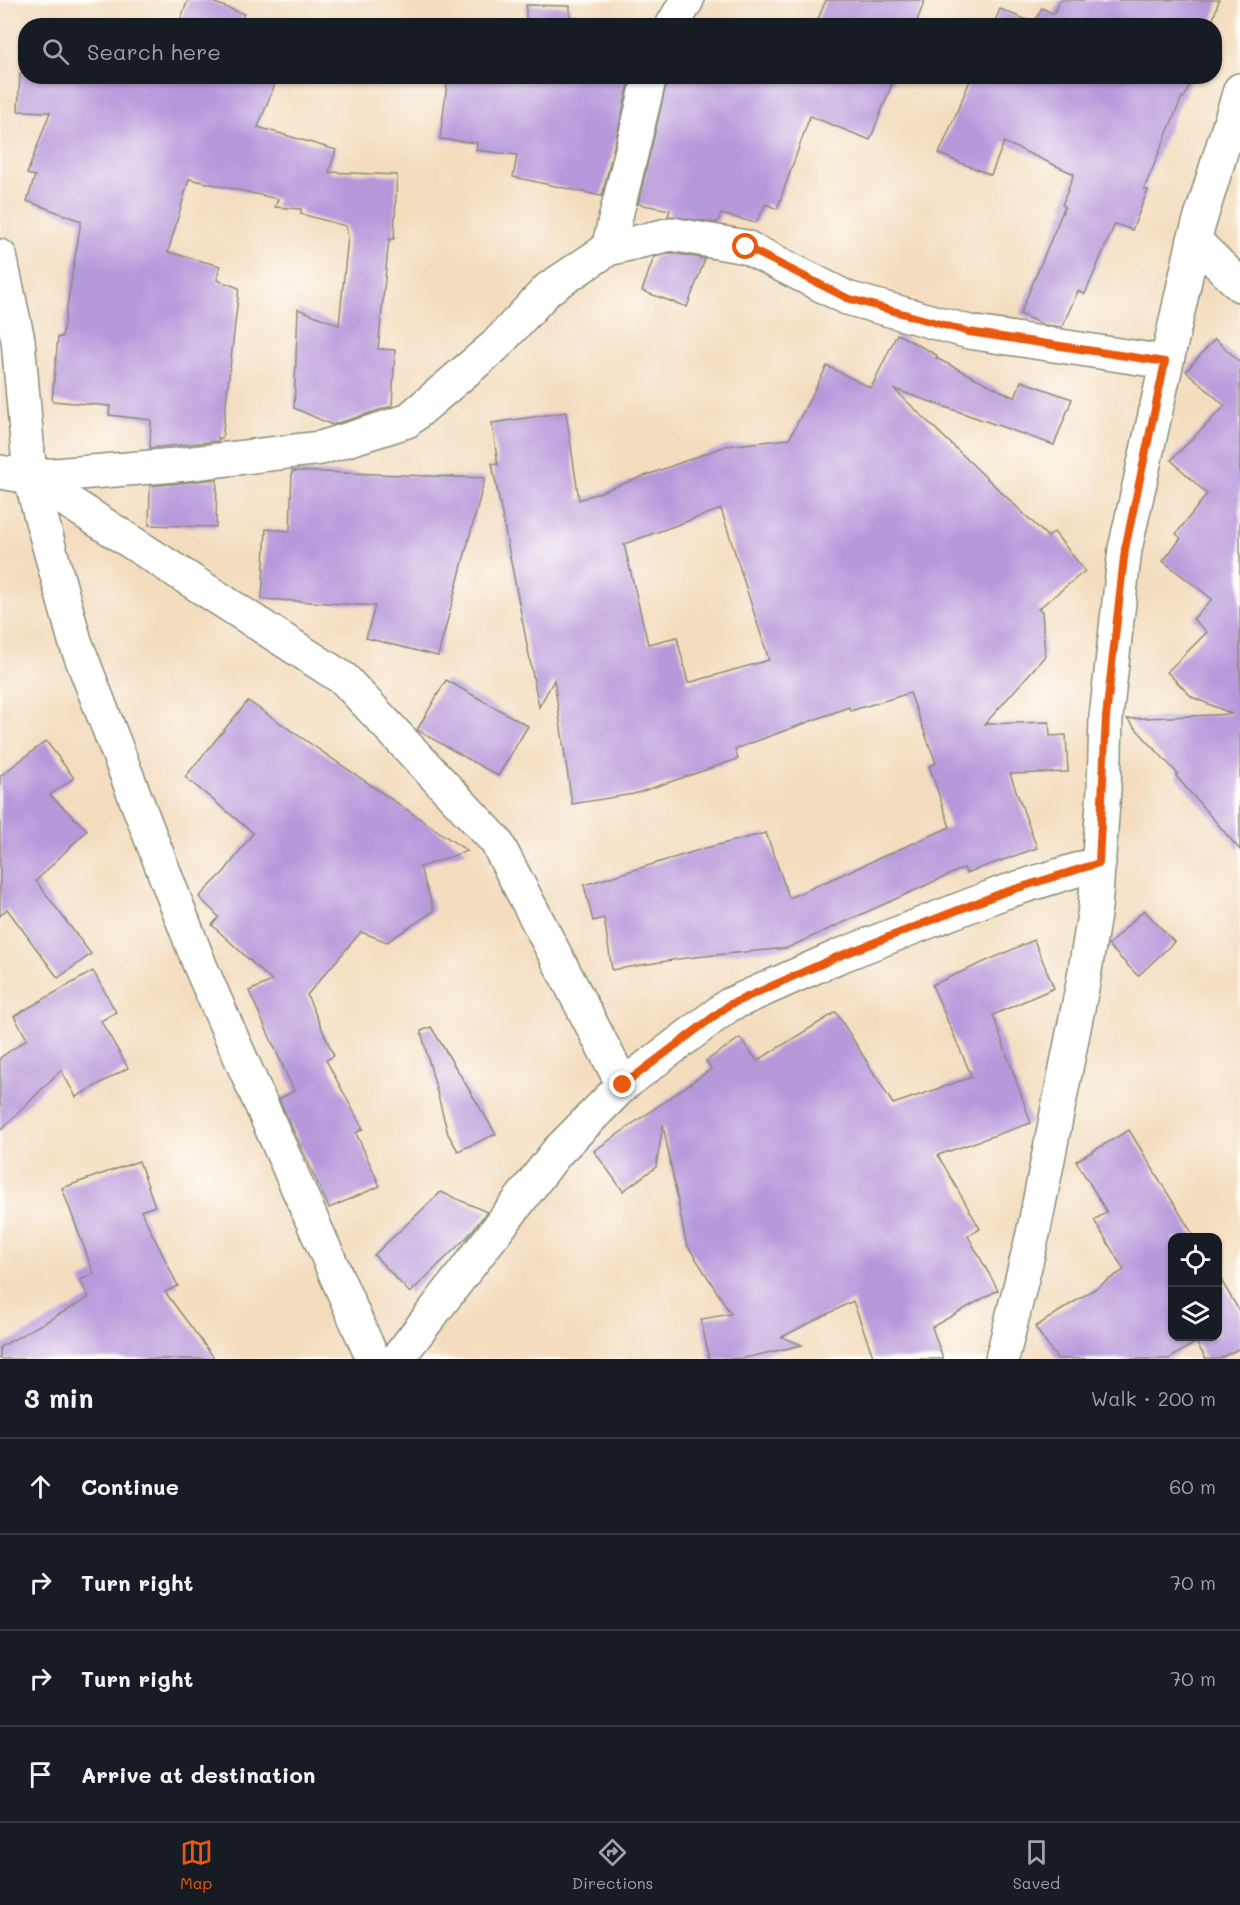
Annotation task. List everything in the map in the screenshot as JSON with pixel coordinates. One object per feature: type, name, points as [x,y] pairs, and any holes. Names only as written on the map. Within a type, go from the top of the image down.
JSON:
[{"type":"street","points":[[677,18],[687,0]]},
{"type":"street","points":[[608,249],[648,84]]},
{"type":"street","points":[[1002,1359],[1033,1234],[1084,973],[1099,863],[1106,717],[1125,549],[1194,240],[1240,90]]},
{"type":"street","points":[[15,475],[176,465],[321,448],[407,421],[495,346],[548,289],[608,249],[671,234],[746,247],[847,298],[969,332],[1165,362]]},
{"type":"street","points":[[1194,240],[1240,285]]},
{"type":"street","points":[[0,256],[18,340],[15,475],[135,802],[201,968],[373,1359]]},
{"type":"street","points":[[15,475],[344,679],[496,841],[623,1085]]},
{"type":"street","points":[[397,1359],[557,1152],[623,1085],[729,1005],[837,957],[1002,893],[1099,863]]},
{"type":"building","points":[[188,0],[207,0],[244,14],[242,18],[181,18]]},
{"type":"building","points":[[826,0],[925,0],[918,18],[818,18]]},
{"type":"building","points":[[1060,0],[1219,0],[1213,18],[1037,18],[1042,8],[1054,14]]},
{"type":"building","points":[[526,5],[570,6],[570,17],[576,18],[526,18]]},
{"type":"building","points":[[1000,9],[1022,18],[996,18]]},
{"type":"building","points":[[19,84],[275,84],[258,127],[336,150],[329,172],[397,175],[394,239],[389,239],[378,349],[395,350],[392,406],[332,425],[294,408],[298,309],[339,325],[348,237],[346,226],[301,214],[301,209],[275,207],[278,199],[189,179],[168,252],[220,266],[217,280],[239,288],[222,439],[150,448],[151,420],[109,415],[110,406],[52,401],[58,337],[62,337],[81,221],[27,201],[35,176],[27,174],[50,112],[18,111]]},
{"type":"building","points":[[447,84],[629,84],[602,196],[513,177],[517,155],[476,150],[477,143],[440,139]]},
{"type":"building","points":[[666,84],[892,84],[870,140],[810,116],[777,209],[766,204],[756,223],[721,214],[717,223],[668,216],[670,210],[638,204]]},
{"type":"building","points":[[969,84],[1190,84],[1184,98],[1182,97],[1144,189],[1148,190],[1132,230],[1115,224],[1085,294],[1078,291],[1062,327],[1044,325],[1020,314],[1065,206],[1062,205],[1074,174],[1004,142],[991,175],[939,154]]},
{"type":"building","points":[[672,253],[705,259],[687,307],[642,291],[654,257]]},
{"type":"building","points":[[897,334],[937,355],[936,358],[1015,398],[1021,381],[1072,399],[1054,445],[894,389],[1048,537],[1054,532],[1085,571],[1038,609],[1042,611],[1045,656],[985,724],[1049,722],[1050,736],[1066,735],[1068,772],[1010,774],[1037,848],[966,873],[964,868],[787,948],[685,958],[612,970],[604,918],[593,921],[584,885],[706,848],[766,833],[789,898],[950,827],[929,766],[936,763],[910,693],[850,711],[849,707],[735,749],[738,759],[634,794],[572,804],[554,680],[539,707],[492,463],[498,465],[492,423],[566,412],[579,500],[726,446],[789,439],[827,366],[871,388]],"holes":[[[721,509],[769,660],[688,683],[677,637],[648,644],[624,544]]]},
{"type":"building","points":[[1215,339],[1240,362],[1240,850],[1176,776],[1178,774],[1127,719],[1232,714],[1192,697],[1167,672],[1207,632],[1193,619],[1212,599],[1163,561],[1181,538],[1176,534],[1207,494],[1171,460],[1225,406],[1186,371]]},
{"type":"building","points":[[292,471],[485,478],[438,656],[366,638],[375,606],[262,599],[266,529],[290,531]]},
{"type":"building","points":[[217,479],[216,527],[149,525],[150,486]]},
{"type":"building","points":[[446,680],[528,726],[498,776],[417,730]]},
{"type":"building","points":[[248,701],[467,851],[420,867],[434,911],[387,942],[361,932],[307,995],[334,1056],[326,1060],[363,1129],[356,1133],[380,1186],[329,1208],[279,1099],[294,1091],[249,991],[272,981],[212,925],[219,917],[199,897],[225,871],[253,833],[185,777]]},
{"type":"building","points":[[46,741],[74,778],[50,795],[87,830],[36,881],[91,954],[58,978],[7,909],[0,916],[0,776]]},
{"type":"building","points":[[1144,910],[1174,942],[1138,976],[1108,945]]},
{"type":"building","points":[[1034,940],[1054,988],[993,1015],[1031,1123],[938,1155],[980,1229],[968,1236],[998,1290],[932,1327],[943,1359],[874,1359],[853,1301],[782,1337],[802,1345],[740,1359],[709,1359],[701,1319],[731,1314],[686,1243],[663,1125],[656,1167],[623,1191],[594,1151],[711,1069],[706,1061],[740,1038],[757,1061],[836,1012],[893,1104],[972,1077],[932,985]]},
{"type":"building","points":[[93,971],[116,1012],[101,1021],[128,1068],[76,1097],[61,1070],[0,1131],[0,1058],[27,1039],[14,1016]]},
{"type":"building","points":[[431,1027],[496,1134],[458,1151],[448,1134],[421,1031]]},
{"type":"building","points":[[1129,1130],[1192,1233],[1168,1233],[1168,1341],[1222,1341],[1222,1282],[1240,1312],[1240,1348],[1219,1359],[1206,1359],[1196,1342],[1169,1359],[1057,1359],[1035,1327],[1124,1270],[1094,1220],[1107,1212],[1076,1161]]},
{"type":"building","points":[[139,1161],[155,1206],[141,1211],[178,1286],[165,1292],[215,1359],[0,1359],[0,1347],[89,1298],[80,1280],[94,1274],[62,1188]]},
{"type":"building","points":[[441,1192],[487,1212],[467,1237],[410,1293],[374,1255]]},
{"type":"route","points":[[623,1085],[729,1005],[837,957],[1002,893],[1099,863],[1106,717],[1125,549],[1165,362],[969,332],[847,298],[746,247]]}]
